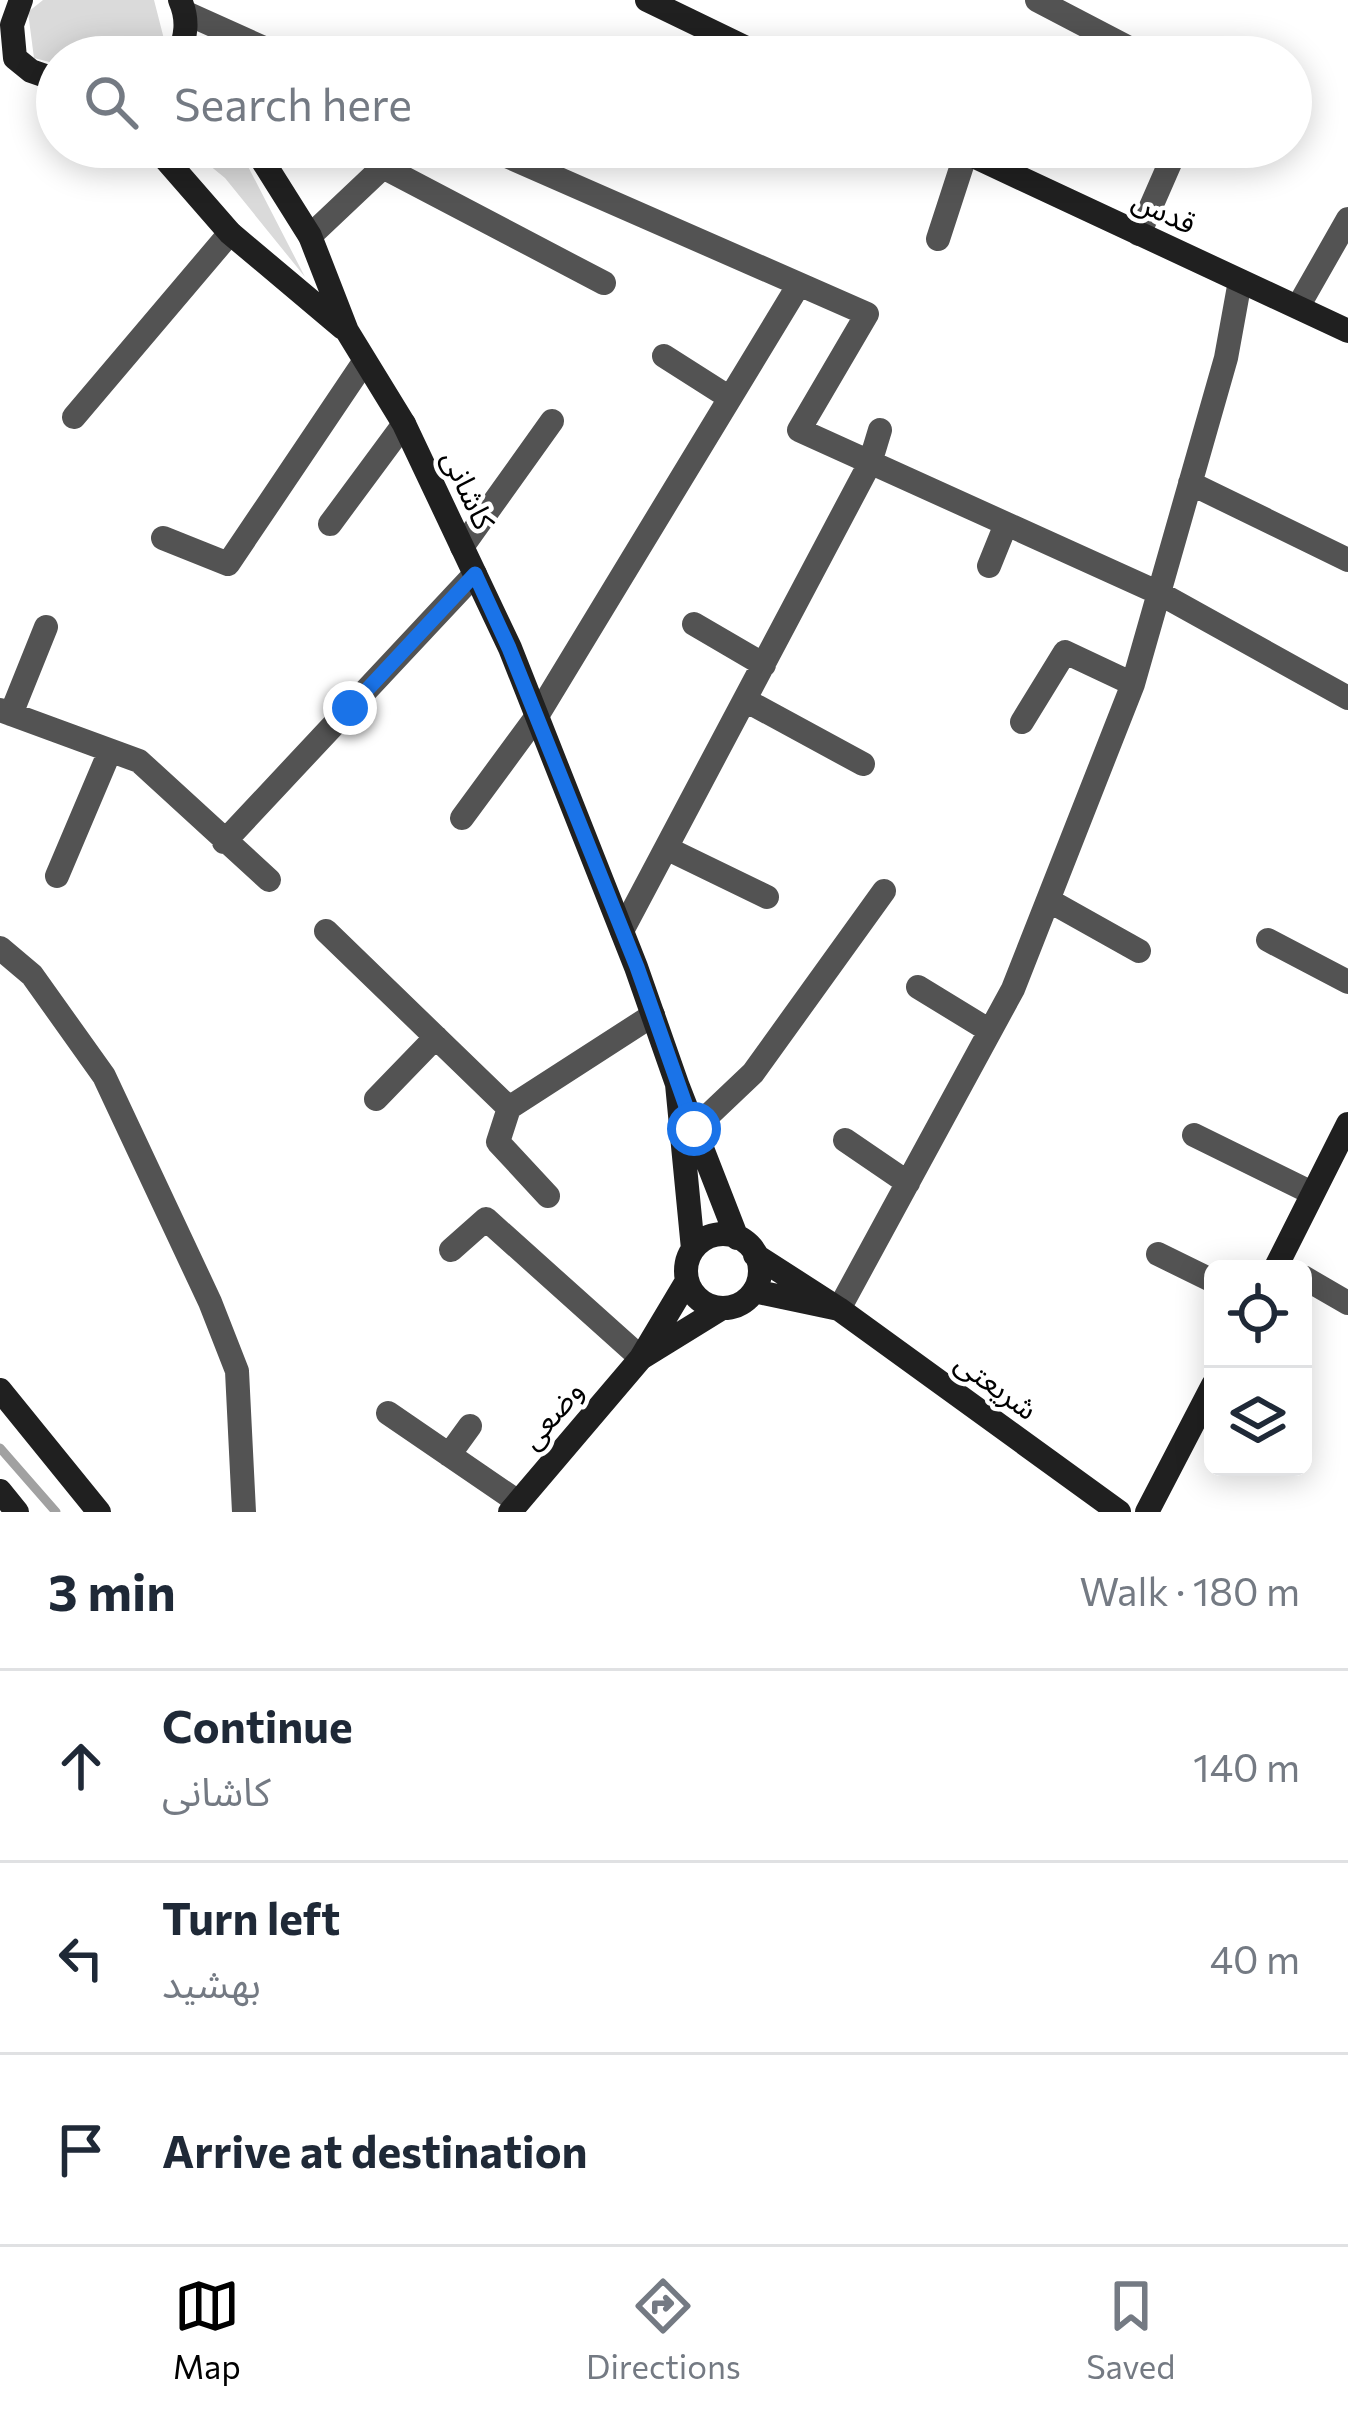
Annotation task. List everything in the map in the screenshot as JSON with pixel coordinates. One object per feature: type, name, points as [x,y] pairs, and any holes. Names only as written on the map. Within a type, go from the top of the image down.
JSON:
[{"type":"street","points":[[0,13],[19,0]]},
{"type":"street","points":[[19,0],[8,60],[36,73]]},
{"type":"street","points":[[647,0],[722,36]]},
{"type":"street","points":[[1037,0],[1106,36]]},
{"type":"street","points":[[174,168],[230,232],[347,331]]},
{"type":"street","points":[[267,168],[310,236],[347,331]]},
{"type":"street","points":[[310,236],[382,168]]},
{"type":"street","points":[[385,168],[604,283]]},
{"type":"street","points":[[532,168],[867,314],[799,430],[1159,592],[1348,698]]},
{"type":"street","points":[[938,239],[956,168]]},
{"type":"street","name":"قدس","points":[[998,168],[1348,331]]},
{"type":"street","points":[[1139,234],[1168,168]]},
{"type":"street","points":[[1299,305],[1348,219]]},
{"type":"street","points":[[74,417],[230,232]]},
{"type":"street","points":[[754,1291],[839,1309],[1013,989],[1133,684],[1226,358],[1240,281]]},
{"type":"street","points":[[462,818],[537,716],[798,286]]},
{"type":"street","name":"کاشانی","points":[[347,331],[404,424],[475,574],[537,716],[677,1084]]},
{"type":"street","points":[[664,356],[730,398]]},
{"type":"street","points":[[164,538],[228,563],[364,362]]},
{"type":"street","points":[[462,547],[552,421]]},
{"type":"street","points":[[330,524],[404,424]]},
{"type":"street","points":[[622,931],[870,463],[880,430]]},
{"type":"street","points":[[1190,483],[1348,560]]},
{"type":"street","points":[[989,566],[1006,524]]},
{"type":"street","points":[[224,842],[475,574]]},
{"type":"street","points":[[694,624],[764,664]]},
{"type":"street","points":[[46,627],[6,712],[139,761],[269,880]]},
{"type":"street","points":[[1022,722],[1065,652],[1133,684]]},
{"type":"street","points":[[745,700],[863,764]]},
{"type":"street","points":[[57,875],[110,751]]},
{"type":"street","points":[[667,848],[767,897]]},
{"type":"street","points":[[694,1129],[754,1073],[884,891]]},
{"type":"street","points":[[1048,900],[1139,951]]},
{"type":"street","points":[[326,931],[509,1108]]},
{"type":"street","points":[[1268,940],[1348,982]]},
{"type":"street","points":[[0,947],[32,975],[104,1076],[210,1302],[237,1371],[244,1512]]},
{"type":"street","points":[[918,987],[990,1030]]},
{"type":"street","points":[[548,1196],[498,1142],[509,1108],[653,1015]]},
{"type":"street","points":[[376,1099],[436,1037]]},
{"type":"street","points":[[640,1358],[754,1291],[759,1267],[677,1084]]},
{"type":"street","points":[[677,1084],[693,1249],[687,1281],[699,1300],[722,1308]]},
{"type":"street","points":[[1283,1260],[1348,1124]]},
{"type":"street","points":[[1195,1135],[1312,1193]]},
{"type":"street","points":[[845,1140],[908,1183]]},
{"type":"street","points":[[451,1250],[486,1219],[640,1358]]},
{"type":"street","points":[[693,1249],[712,1236],[746,1246]]},
{"type":"street","name":"شریعتی","points":[[746,1246],[1119,1512]]},
{"type":"street","points":[[1158,1254],[1204,1277]]},
{"type":"street","points":[[640,1358],[687,1281]]},
{"type":"street","points":[[1312,1282],[1348,1303]]},
{"type":"street","name":"وضعی","points":[[514,1507],[640,1358]]},
{"type":"street","points":[[0,1390],[99,1512]]},
{"type":"street","points":[[1147,1512],[1204,1402]]},
{"type":"street","points":[[388,1413],[514,1507]]},
{"type":"street","points":[[449,1455],[470,1426]]},
{"type":"street","points":[[0,1491],[17,1512]]},
{"type":"shaded area","points":[[43,0],[154,0],[163,36],[36,36],[36,59],[28,12]]},
{"type":"shaded area","points":[[213,168],[249,168],[305,277]]},
{"type":"waterway","points":[[0,1448],[56,1512]]},
{"type":"route","points":[[350,708],[475,574],[637,967],[694,1129]]}]
